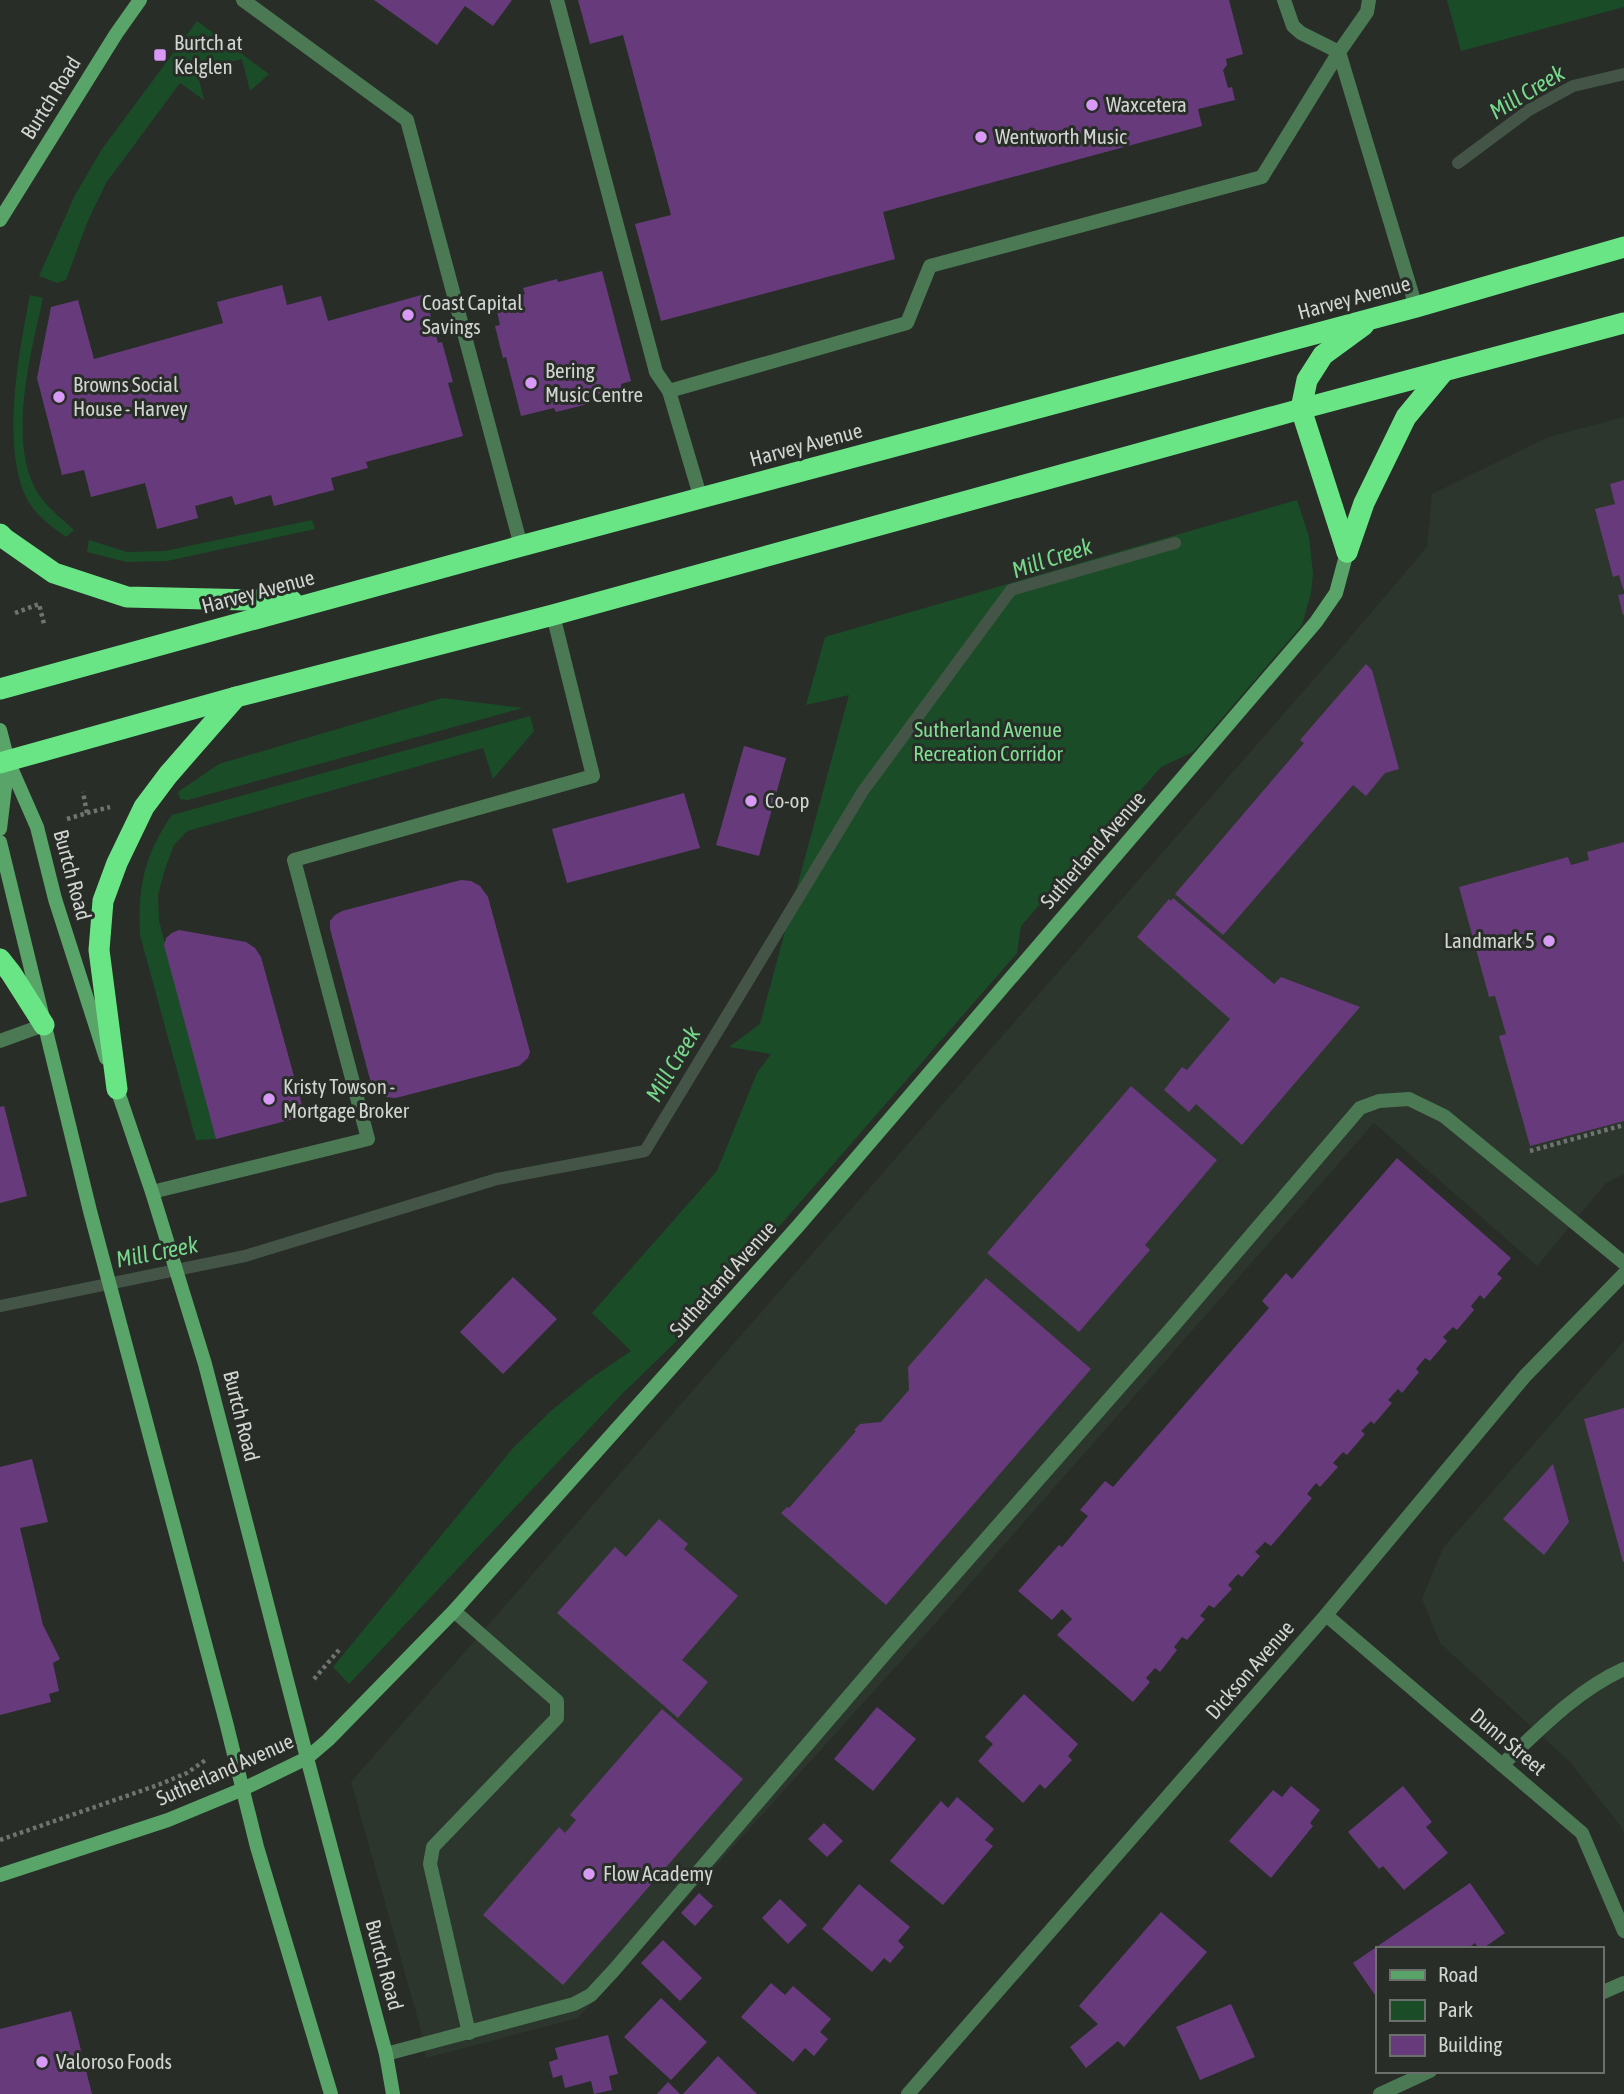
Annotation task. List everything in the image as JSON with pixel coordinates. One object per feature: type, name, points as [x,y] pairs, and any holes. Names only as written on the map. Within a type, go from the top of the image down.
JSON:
[{"type":"highway","name":"Harvey Avenue","points":[[0,689],[315,601],[1416,307],[1624,247]]},
{"type":"highway","points":[[1347,552],[1301,409],[1307,380],[1323,355],[1373,318]]},
{"type":"highway","points":[[4,762],[1624,323]]},
{"type":"highway","points":[[1347,552],[1364,503],[1406,417],[1444,371]]},
{"type":"highway","points":[[0,534],[54,573],[127,597],[315,601]]},
{"type":"highway","points":[[117,1089],[99,950],[103,901],[117,863],[144,807],[236,697]]},
{"type":"highway","points":[[0,959],[44,1026]]},
{"type":"main road","name":"Burtch Road","points":[[0,220],[139,0]]},
{"type":"main road","name":"Sutherland Avenue","points":[[0,1875],[168,1819],[243,1789],[307,1758],[362,1707],[454,1611],[799,1225],[1316,622],[1336,593],[1347,552]]},
{"type":"main road","name":"Burtch Road","points":[[0,730],[4,762],[0,829]]},
{"type":"main road","name":"Burtch Road","points":[[4,762],[37,827],[55,899],[152,1192],[205,1364],[386,2054],[393,2094]]},
{"type":"main road","points":[[0,842],[90,1211],[257,1847],[331,2094]]},
{"type":"street","points":[[243,0],[407,120],[521,546]]},
{"type":"street","points":[[557,0],[656,372],[669,391],[701,499]]},
{"type":"street","points":[[1284,0],[1293,26],[1301,33],[1339,52],[1416,307]]},
{"type":"street","points":[[669,391],[907,323],[930,266],[1262,177],[1339,52],[1367,12],[1370,0]]},
{"type":"street","points":[[152,1192],[368,1139],[294,860],[593,776],[553,615]]},
{"type":"street","points":[[0,1041],[44,1026]]},
{"type":"street","points":[[386,2054],[574,2004],[592,1995],[1360,1108],[1379,1101],[1409,1099],[1444,1116],[1624,1263]]},
{"type":"street","name":"Dickson Avenue","points":[[908,2094],[1326,1615],[1525,1376],[1624,1274]]},
{"type":"street","points":[[454,1611],[556,1701],[557,1718],[433,1847],[430,1864],[469,2033]]},
{"type":"street","name":"Dunn Street","points":[[1326,1615],[1581,1833],[1624,1931]]},
{"type":"street","points":[[1502,1765],[1558,1712],[1610,1675],[1624,1669]]},
{"type":"street","points":[[1603,1992],[1624,1983]]},
{"type":"street","points":[[1380,2094],[1426,2073]]},
{"type":"path","points":[[15,613],[39,604],[44,624]]},
{"type":"path","points":[[83,792],[87,813]]},
{"type":"path","points":[[67,819],[115,805]]},
{"type":"path","points":[[1498,1159],[1624,1125]]},
{"type":"path","points":[[0,1840],[91,1809]]},
{"type":"shaded area","points":[[1624,417],[1624,1174],[1606,1183],[1537,1266],[1374,1123],[940,1618],[578,2018],[426,2058],[419,2023],[351,1782],[1427,547],[1432,494],[1548,437]]},
{"type":"shaded area","points":[[1624,1341],[1624,1834],[1570,1762],[1440,1643],[1422,1599],[1443,1548]]},
{"type":"green space","points":[[1447,0],[1624,0],[1624,7],[1461,51]]},
{"type":"green space","points":[[197,21],[269,74],[250,91],[242,59],[197,71],[204,100],[180,83],[106,183],[87,223],[66,280],[57,283],[39,276],[75,195],[102,149]]},
{"type":"green space","points":[[30,295],[43,298],[24,398],[24,451],[29,474],[39,495],[74,530],[66,537],[40,516],[28,501],[15,455],[14,400]]},
{"type":"green space","name":"Sutherland Avenue Recreation Corridor","points":[[1297,500],[1309,537],[1313,574],[1302,625],[1193,752],[1161,767],[1021,926],[1017,953],[695,1323],[620,1396],[349,1684],[333,1667],[514,1447],[551,1411],[590,1379],[631,1351],[592,1313],[717,1171],[757,1073],[771,1054],[729,1047],[760,1024],[849,695],[806,705],[825,637]]},
{"type":"green space","points":[[312,520],[315,529],[167,561],[127,562],[87,552],[89,540],[127,552],[165,551]]},
{"type":"green space","points":[[442,698],[523,708],[188,800],[180,799],[178,792],[219,764]]},
{"type":"green space","points":[[530,716],[534,731],[493,779],[483,748],[187,831],[174,845],[158,895],[159,921],[216,1139],[196,1140],[140,935],[140,902],[145,872],[155,844],[172,815]]},
{"type":"building","points":[[374,0],[512,0],[493,26],[465,6],[437,45]]},
{"type":"building","points":[[578,0],[1229,0],[1243,54],[1226,59],[1227,65],[1223,70],[1235,100],[1198,109],[1202,126],[883,212],[895,259],[661,321],[635,224],[671,215],[623,35],[590,44]]},
{"type":"building","points":[[602,271],[631,381],[621,384],[622,388],[586,397],[588,404],[556,412],[554,408],[521,416],[495,326],[500,325],[495,302],[525,294],[523,288]]},
{"type":"building","points":[[282,285],[287,305],[321,296],[328,321],[425,294],[438,343],[442,342],[453,382],[448,383],[463,436],[366,462],[368,468],[331,478],[334,490],[274,506],[271,495],[235,505],[232,496],[195,506],[198,518],[157,529],[145,483],[91,497],[84,470],[62,475],[37,378],[51,307],[78,300],[94,359],[223,323],[217,302]]},
{"type":"building","points":[[1624,480],[1623,589],[1619,575],[1613,577],[1595,509],[1615,504],[1610,484]]},
{"type":"building","points":[[1624,594],[1624,615],[1623,615],[1618,595]]},
{"type":"building","points":[[1366,664],[1372,670],[1399,769],[1385,773],[1366,796],[1353,785],[1223,935],[1175,894],[1304,743],[1300,740]]},
{"type":"building","name":"Co-op","points":[[744,746],[786,758],[759,856],[716,845]]},
{"type":"building","points":[[684,793],[700,848],[567,883],[552,829]]},
{"type":"building","name":"Landmark 5","points":[[1624,842],[1624,1121],[1530,1146],[1499,1036],[1506,1034],[1495,996],[1489,997],[1459,887],[1568,857],[1571,865],[1589,860],[1587,852]]},
{"type":"building","points":[[461,880],[480,886],[488,897],[530,1052],[528,1058],[519,1066],[396,1098],[385,1097],[371,1083],[330,921],[342,911]]},
{"type":"building","points":[[1173,898],[1274,984],[1281,977],[1360,1007],[1242,1145],[1196,1104],[1189,1112],[1164,1090],[1182,1067],[1187,1070],[1230,1019],[1137,937],[1169,899],[1171,901]]},
{"type":"building","points":[[179,930],[246,942],[255,948],[261,957],[305,1116],[216,1139],[164,945],[166,938]]},
{"type":"building","points":[[1131,1086],[1217,1160],[1145,1245],[1150,1250],[1079,1332],[987,1253]]},
{"type":"building","points":[[4,1106],[27,1196],[0,1203],[0,1107]]},
{"type":"building","points":[[1397,1158],[1511,1258],[1497,1274],[1502,1278],[1484,1299],[1480,1295],[1471,1306],[1474,1310],[1457,1330],[1453,1327],[1443,1337],[1447,1341],[1430,1361],[1425,1358],[1416,1369],[1419,1372],[1402,1393],[1398,1389],[1388,1400],[1392,1403],[1374,1424],[1371,1421],[1361,1431],[1365,1434],[1347,1455],[1343,1452],[1333,1463],[1338,1467],[1320,1487],[1316,1483],[1307,1494],[1312,1498],[1271,1546],[1265,1542],[1255,1552],[1260,1556],[1242,1577],[1238,1574],[1228,1585],[1232,1589],[1214,1608],[1209,1605],[1200,1616],[1205,1619],[1187,1640],[1182,1637],[1174,1647],[1177,1650],[1160,1672],[1155,1668],[1146,1678],[1150,1682],[1133,1702],[1057,1635],[1072,1619],[1062,1609],[1052,1620],[1018,1591],[1059,1545],[1062,1547],[1088,1516],[1080,1510],[1105,1481],[1113,1487],[1269,1308],[1262,1301],[1286,1273],[1292,1279]]},
{"type":"building","points":[[513,1277],[557,1319],[503,1374],[460,1332]]},
{"type":"building","points":[[986,1278],[1091,1369],[886,1605],[781,1513],[789,1508],[860,1424],[881,1422],[909,1390],[908,1367]]},
{"type":"building","points":[[1624,1408],[1624,1562],[1623,1562],[1584,1419]]},
{"type":"building","points":[[32,1459],[48,1522],[20,1528],[43,1625],[60,1659],[53,1663],[59,1691],[49,1694],[51,1702],[0,1715],[0,1467]]},
{"type":"building","points":[[1553,1464],[1569,1522],[1544,1555],[1503,1519]]},
{"type":"building","points":[[659,1519],[688,1544],[684,1549],[738,1596],[682,1660],[708,1682],[678,1718],[557,1613],[615,1547],[626,1557]]},
{"type":"building","points":[[1024,1694],[1078,1744],[1068,1756],[1072,1760],[1045,1789],[1040,1784],[1023,1803],[978,1761],[993,1744],[985,1737]]},
{"type":"building","points":[[877,1707],[916,1739],[873,1791],[834,1759]]},
{"type":"building","name":"Flow Academy","points":[[662,1709],[743,1779],[563,1985],[483,1915],[559,1827],[565,1833],[576,1820],[570,1815]]},
{"type":"building","points":[[1291,1786],[1320,1810],[1310,1823],[1313,1826],[1271,1878],[1229,1841],[1273,1790],[1282,1797]]},
{"type":"building","points":[[1403,1786],[1432,1822],[1426,1827],[1448,1853],[1404,1890],[1383,1866],[1379,1869],[1348,1832]]},
{"type":"building","points":[[957,1797],[994,1829],[985,1840],[993,1846],[943,1905],[890,1861],[941,1801],[948,1808]]},
{"type":"building","points":[[824,1823],[843,1841],[827,1857],[808,1839]]},
{"type":"building","points":[[1470,1883],[1505,1933],[1485,1947],[1478,1947],[1475,1943],[1470,1947],[1376,1947]]},
{"type":"building","points":[[859,1884],[910,1927],[898,1941],[904,1947],[890,1963],[884,1958],[872,1972],[822,1929]]},
{"type":"building","points":[[699,1893],[713,1906],[695,1926],[681,1913]]},
{"type":"building","points":[[780,1899],[807,1925],[788,1944],[762,1918]]},
{"type":"building","points":[[1161,1912],[1207,1952],[1124,2047],[1118,2041],[1086,2068],[1070,2047],[1098,2024],[1079,2006]]},
{"type":"building","points":[[663,1940],[702,1978],[680,2001],[641,1963]]},
{"type":"building","points":[[1376,1947],[1376,1997],[1353,1963]]},
{"type":"building","points":[[771,1983],[785,1995],[793,1986],[831,2019],[820,2032],[828,2039],[814,2056],[805,2048],[793,2062],[741,2017]]},
{"type":"building","points":[[661,1998],[707,2042],[671,2080],[624,2037]]},
{"type":"building","points":[[1231,2004],[1255,2057],[1200,2080],[1176,2027]]},
{"type":"building","name":"Valoroso Foods","points":[[71,2011],[92,2094],[0,2094],[0,2029]]},
{"type":"building","points":[[608,2035],[618,2074],[609,2076],[612,2090],[594,2094],[591,2081],[565,2088],[562,2075],[553,2078],[549,2062],[558,2059],[555,2048]]},
{"type":"building","points":[[718,2056],[757,2094],[683,2094]]},
{"type":"building","points":[[668,2082],[680,2094],[657,2094]]},
{"type":"waterway","name":"Mill Creek","points":[[1458,163],[1529,110],[1573,86],[1624,74]]},
{"type":"waterway","name":"Mill Creek","points":[[0,1306],[245,1256],[497,1179],[645,1151],[863,791],[1011,590],[1175,543]]},
{"type":"place","name":"Burtch at Kelglen","points":[[160,55]]},
{"type":"place","name":"Waxcetera","points":[[1092,105]]},
{"type":"place","name":"Wentworth Music","points":[[981,137]]},
{"type":"place","name":"Coast Capital Savings","points":[[408,315]]},
{"type":"place","name":"Bering Music Centre","points":[[531,383]]},
{"type":"place","name":"Browns Social House - Harvey","points":[[59,397]]},
{"type":"place","name":"Co-op","points":[[751,801]]},
{"type":"place","name":"Landmark 5","points":[[1549,941]]},
{"type":"place","name":"Kristy Towson - Mortgage Broker","points":[[269,1099]]},
{"type":"place","name":"Flow Academy","points":[[589,1874]]},
{"type":"place","name":"Valoroso Foods","points":[[42,2062]]}]
